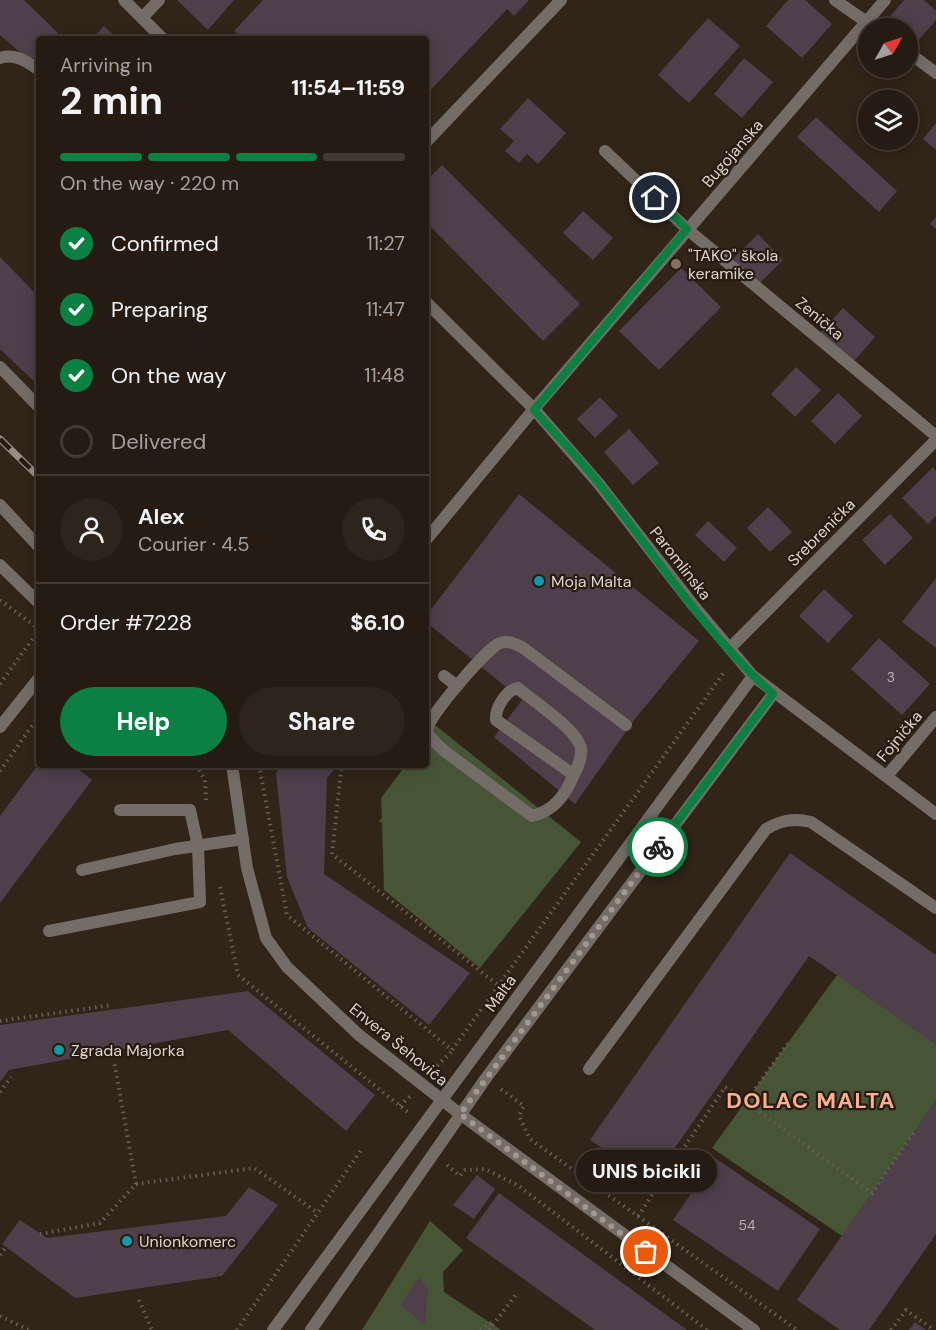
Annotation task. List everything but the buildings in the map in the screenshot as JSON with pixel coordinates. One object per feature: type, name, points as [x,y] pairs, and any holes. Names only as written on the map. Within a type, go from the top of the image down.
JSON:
[{"type":"street","points":[[124,0],[160,36]]},
{"type":"street","points":[[142,18],[159,0]]},
{"type":"street","points":[[429,139],[561,0]]},
{"type":"street","points":[[835,0],[861,18]]},
{"type":"street","name":"Bugojanska","points":[[876,18],[885,0]]},
{"type":"street","name":"Bugojanska","points":[[534,410],[687,229],[858,41]]},
{"type":"street","points":[[0,58],[7,56],[22,58],[36,68]]},
{"type":"street","points":[[918,60],[936,73]]},
{"type":"street","name":"Zenička","points":[[605,151],[687,229],[936,438]]},
{"type":"street","name":"Paromlinska","points":[[429,305],[534,410],[599,484],[693,605],[753,676],[773,694],[936,814]]},
{"type":"street","points":[[0,367],[36,403]]},
{"type":"street","points":[[429,536],[534,410]]},
{"type":"street","name":"Srebrenička","points":[[730,648],[936,438]]},
{"type":"street","points":[[0,506],[36,545]]},
{"type":"street","points":[[0,565],[36,600]]},
{"type":"street","points":[[429,727],[457,686],[497,643],[506,641],[522,647],[626,725]]},
{"type":"street","points":[[444,676],[457,686]]},
{"type":"street","name":"Malta","points":[[273,1330],[753,676]]},
{"type":"street","points":[[0,727],[36,682]]},
{"type":"street","points":[[429,736],[442,750],[532,816],[546,813],[564,795],[574,775],[581,753],[580,744],[571,733],[518,688],[514,688],[498,707],[496,720],[574,775]]},
{"type":"street","points":[[311,1330],[486,1078],[773,694]]},
{"type":"street","name":"Fojnička","points":[[887,776],[935,720]]},
{"type":"street","name":"Envera Šehovića","points":[[232,768],[247,868],[266,938],[287,967],[359,1035],[442,1101],[754,1330]]},
{"type":"street","points":[[49,931],[199,903],[198,846],[191,813],[186,809],[120,810]]},
{"type":"street","points":[[589,1069],[766,829],[781,821],[797,819],[811,822],[936,908]]},
{"type":"street","points":[[82,870],[243,839]]},
{"type":"path","points":[[0,600],[36,627]]},
{"type":"path","points":[[0,684],[36,633]]},
{"type":"path","points":[[0,771],[36,720]]},
{"type":"path","points":[[261,768],[287,915],[452,1050]]},
{"type":"path","points":[[343,768],[332,855],[498,986]]},
{"type":"path","points":[[0,1021],[112,1005]]},
{"type":"path","points":[[745,1103],[789,1042]]},
{"type":"path","points":[[114,1061],[136,1184]]},
{"type":"path","points":[[0,1092],[11,1077]]},
{"type":"path","points":[[486,1078],[524,1106],[519,1116],[530,1139],[797,1330]]},
{"type":"path","points":[[638,1216],[725,1087],[872,1193],[915,1131]]},
{"type":"path","points":[[237,1330],[361,1150]]},
{"type":"path","points":[[433,1154],[460,1176],[465,1170],[485,1169],[519,1186],[707,1330]]},
{"type":"path","points":[[40,1234],[100,1223],[136,1184],[254,1168],[318,1213]]},
{"type":"path","points":[[0,1255],[6,1247]]},
{"type":"path","points":[[489,1330],[518,1292]]},
{"type":"path","points":[[139,1300],[152,1330]]},
{"type":"path","points":[[891,1330],[906,1310],[934,1330]]},
{"type":"path","points":[[0,1316],[28,1330]]},
{"type":"path","points":[[480,1330],[498,1319]]},
{"type":"green space","points":[[435,725],[581,842],[480,968],[384,890],[382,823],[379,821],[382,817],[381,798],[404,768],[429,768],[429,734]]},
{"type":"green space","points":[[837,975],[936,1044],[936,1101],[842,1236],[712,1148]]},
{"type":"green space","points":[[430,1221],[463,1250],[443,1272],[444,1292],[501,1330],[362,1330]]},
{"type":"railway","points":[[0,439],[36,474]]},
{"type":"way so far","points":[[646,1252],[460,1114],[658,847]]},
{"type":"place","name":"\"TAKO\" škola keramike","points":[[676,264]]},
{"type":"place","name":"Moja Malta","points":[[539,581]]},
{"type":"place","name":"Zgrada Majorka","points":[[59,1050]]},
{"type":"place","name":"Unionkomerc","points":[[127,1241]]},
{"type":"place","name":"UNIS bicikli","points":[[646,1252]]},
{"type":"district","name":"DOLAC MALTA","points":[[811,1100]]},
{"type":"route","points":[[655,198],[687,229],[534,410],[599,484],[693,605],[753,676],[773,694],[658,847]]}]
